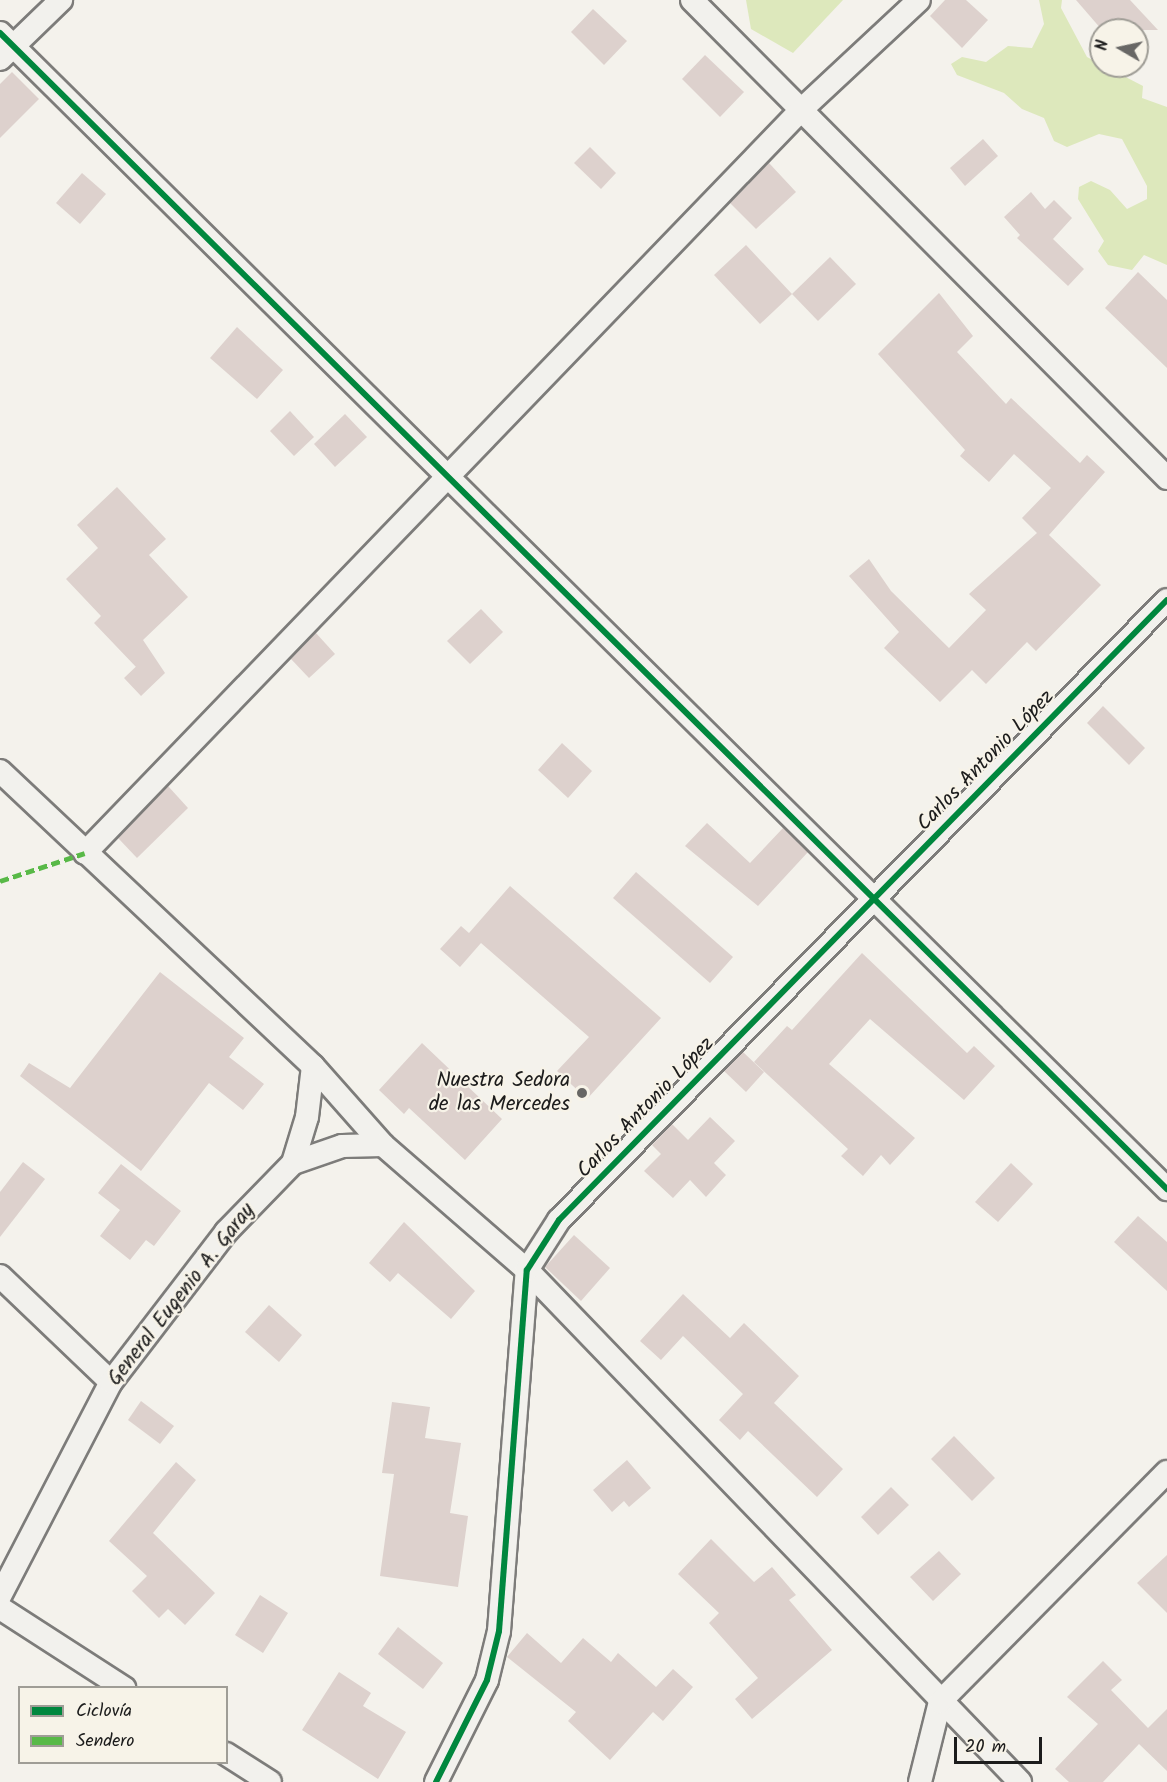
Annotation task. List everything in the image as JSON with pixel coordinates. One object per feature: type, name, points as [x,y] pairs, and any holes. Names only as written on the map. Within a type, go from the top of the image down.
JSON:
[{"type":"street","points":[[61,0],[4,47],[448,476],[1167,1189]]},
{"type":"street","points":[[692,0],[1167,478]]},
{"type":"street","points":[[86,852],[801,110],[919,0]]},
{"type":"street","name":"Carlos Antonio López","points":[[436,1782],[487,1680],[499,1631],[527,1270],[559,1220],[1167,600]]},
{"type":"street","points":[[0,771],[313,1066],[383,1145],[527,1270],[940,1702],[1020,1782]]},
{"type":"street","name":"General Eugenio A. Garay","points":[[293,1163],[307,1117],[313,1066]]},
{"type":"street","name":"General Eugenio A. Garay","points":[[0,1596],[111,1382],[226,1232],[293,1163],[342,1146],[383,1145]]},
{"type":"street","points":[[0,1276],[111,1382]]},
{"type":"street","points":[[920,1782],[940,1702],[1167,1472]]},
{"type":"street","points":[[0,1608],[121,1686]]},
{"type":"street","points":[[228,1755],[270,1782]]},
{"type":"green space","points":[[746,0],[843,0],[793,53],[751,29]]},
{"type":"green space","points":[[1039,0],[1062,0],[1061,8],[1089,58],[1089,78],[1128,78],[1143,86],[1142,98],[1167,107],[1167,265],[1144,255],[1132,270],[1108,265],[1098,251],[1104,241],[1078,199],[1079,187],[1091,181],[1110,190],[1127,209],[1147,199],[1147,186],[1122,139],[1099,134],[1067,147],[1054,141],[1044,118],[1022,109],[1004,93],[957,75],[951,64],[962,57],[986,62],[1008,46],[1032,48],[1044,24]]},
{"type":"building","points":[[945,0],[966,0],[988,20],[962,48],[930,16]]},
{"type":"building","points":[[1076,0],[1130,0],[1147,18],[1092,18]]},
{"type":"building","points":[[593,9],[627,41],[604,65],[571,32]]},
{"type":"building","points":[[1149,20],[1158,30],[1149,30]]},
{"type":"building","points":[[705,55],[744,92],[720,117],[682,79]]},
{"type":"building","points":[[12,72],[39,99],[0,138],[0,84]]},
{"type":"building","points":[[983,139],[998,156],[965,186],[950,168]]},
{"type":"building","points":[[590,147],[616,173],[601,189],[574,163]]},
{"type":"building","points":[[769,163],[796,192],[756,229],[730,203]]},
{"type":"building","points":[[82,173],[106,194],[80,224],[56,203]]},
{"type":"building","points":[[1031,192],[1045,209],[1054,200],[1072,218],[1053,239],[1084,269],[1068,286],[1017,238],[1020,235],[1004,217]]},
{"type":"building","points":[[746,245],[792,294],[760,324],[714,275]]},
{"type":"building","points":[[830,257],[856,284],[818,321],[792,294]]},
{"type":"building","points":[[1138,272],[1167,300],[1167,368],[1105,308]]},
{"type":"building","points":[[939,293],[973,336],[957,352],[1006,404],[1011,398],[1080,463],[1087,455],[1105,472],[1049,535],[1101,585],[1036,651],[1027,642],[986,684],[972,670],[940,702],[884,648],[899,632],[849,576],[869,559],[891,591],[949,648],[986,610],[969,594],[1037,533],[1022,518],[1051,488],[1014,454],[989,482],[960,456],[965,450],[878,354]]},
{"type":"building","points":[[237,327],[283,370],[257,399],[210,358]]},
{"type":"building","points":[[290,411],[314,437],[294,456],[270,431]]},
{"type":"building","points":[[345,414],[367,437],[335,467],[314,444]]},
{"type":"building","points":[[117,487],[166,539],[149,555],[188,597],[143,640],[165,673],[141,696],[124,678],[136,667],[94,623],[101,616],[66,579],[98,548],[77,525]]},
{"type":"building","points":[[481,609],[503,632],[470,664],[447,641]]},
{"type":"building","points":[[316,633],[335,654],[309,678],[291,659]]},
{"type":"building","points":[[1103,706],[1145,748],[1129,765],[1087,723]]},
{"type":"building","points":[[562,743],[592,771],[568,798],[538,770]]},
{"type":"building","points":[[168,786],[188,808],[137,858],[118,838]]},
{"type":"building","points":[[707,823],[750,863],[783,828],[808,852],[758,906],[685,846]]},
{"type":"building","points":[[636,872],[733,957],[710,983],[613,898]]},
{"type":"building","points":[[510,886],[661,1018],[587,1099],[557,1071],[589,1037],[481,943],[460,967],[440,949],[461,926],[469,933]]},
{"type":"building","points":[[862,953],[967,1053],[974,1046],[995,1066],[964,1100],[870,1019],[829,1064],[915,1138],[890,1165],[881,1155],[863,1176],[841,1156],[848,1149],[754,1062],[787,1026],[792,1030]]},
{"type":"building","points":[[160,972],[244,1038],[229,1057],[264,1084],[243,1110],[209,1083],[141,1171],[20,1076],[29,1063],[70,1088]]},
{"type":"building","points":[[422,1043],[502,1119],[465,1160],[409,1108],[404,1114],[379,1090]]},
{"type":"building","points":[[743,1052],[764,1072],[746,1092],[724,1071]]},
{"type":"building","points":[[710,1117],[735,1141],[714,1163],[726,1175],[706,1197],[690,1180],[673,1198],[644,1171],[661,1154],[652,1145],[672,1124],[688,1140]]},
{"type":"building","points":[[23,1162],[45,1179],[0,1237],[0,1192]]},
{"type":"building","points":[[1011,1163],[1033,1184],[998,1222],[975,1202]]},
{"type":"building","points":[[121,1164],[181,1211],[154,1246],[146,1240],[130,1260],[100,1236],[120,1210],[98,1193]]},
{"type":"building","points":[[1138,1216],[1167,1242],[1167,1291],[1114,1242]]},
{"type":"building","points":[[404,1222],[475,1291],[451,1319],[398,1273],[390,1282],[369,1263]]},
{"type":"building","points":[[574,1235],[610,1268],[581,1301],[545,1267]]},
{"type":"building","points":[[683,1294],[730,1338],[744,1323],[799,1376],[774,1403],[843,1469],[817,1497],[748,1431],[740,1440],[719,1420],[743,1394],[683,1336],[661,1360],[640,1341]]},
{"type":"building","points":[[269,1305],[302,1335],[279,1362],[245,1332]]},
{"type":"building","points":[[141,1401],[174,1426],[160,1444],[128,1420]]},
{"type":"building","points":[[392,1402],[430,1407],[425,1438],[461,1443],[450,1513],[468,1516],[458,1587],[380,1576],[394,1474],[382,1473]]},
{"type":"building","points":[[954,1436],[995,1478],[972,1501],[931,1459]]},
{"type":"building","points":[[627,1460],[651,1488],[629,1507],[624,1501],[612,1512],[593,1490]]},
{"type":"building","points":[[176,1462],[196,1480],[153,1533],[215,1593],[185,1625],[168,1609],[159,1618],[132,1591],[147,1576],[109,1541]]},
{"type":"building","points":[[891,1487],[909,1505],[878,1535],[861,1517]]},
{"type":"building","points":[[711,1539],[754,1582],[772,1567],[796,1595],[789,1600],[832,1650],[752,1719],[735,1699],[758,1678],[709,1623],[719,1613],[678,1574]]},
{"type":"building","points":[[939,1551],[961,1574],[933,1601],[910,1577]]},
{"type":"building","points":[[1167,1555],[1167,1613],[1137,1583]]},
{"type":"building","points":[[260,1595],[288,1613],[263,1653],[235,1635]]},
{"type":"building","points":[[398,1627],[443,1663],[423,1689],[378,1654]]},
{"type":"building","points":[[527,1633],[561,1663],[583,1638],[611,1662],[618,1653],[656,1687],[673,1669],[693,1687],[663,1721],[653,1712],[610,1760],[568,1721],[576,1712],[507,1657]]},
{"type":"building","points":[[1103,1661],[1122,1680],[1111,1690],[1148,1728],[1167,1709],[1167,1771],[1139,1744],[1103,1782],[1069,1782],[1055,1769],[1098,1724],[1067,1697]]},
{"type":"building","points":[[339,1672],[371,1693],[363,1706],[406,1732],[378,1779],[302,1730]]},
{"type":"marked path","points":[[0,881],[85,853]]},
{"type":"cycle path","points":[[0,33],[1167,1189]]},
{"type":"cycle path","points":[[436,1782],[487,1680],[499,1631],[527,1270],[559,1220],[1167,600]]},
{"type":"place","name":"Nuestra Sedora de las Mercedes","points":[[582,1093]]}]
